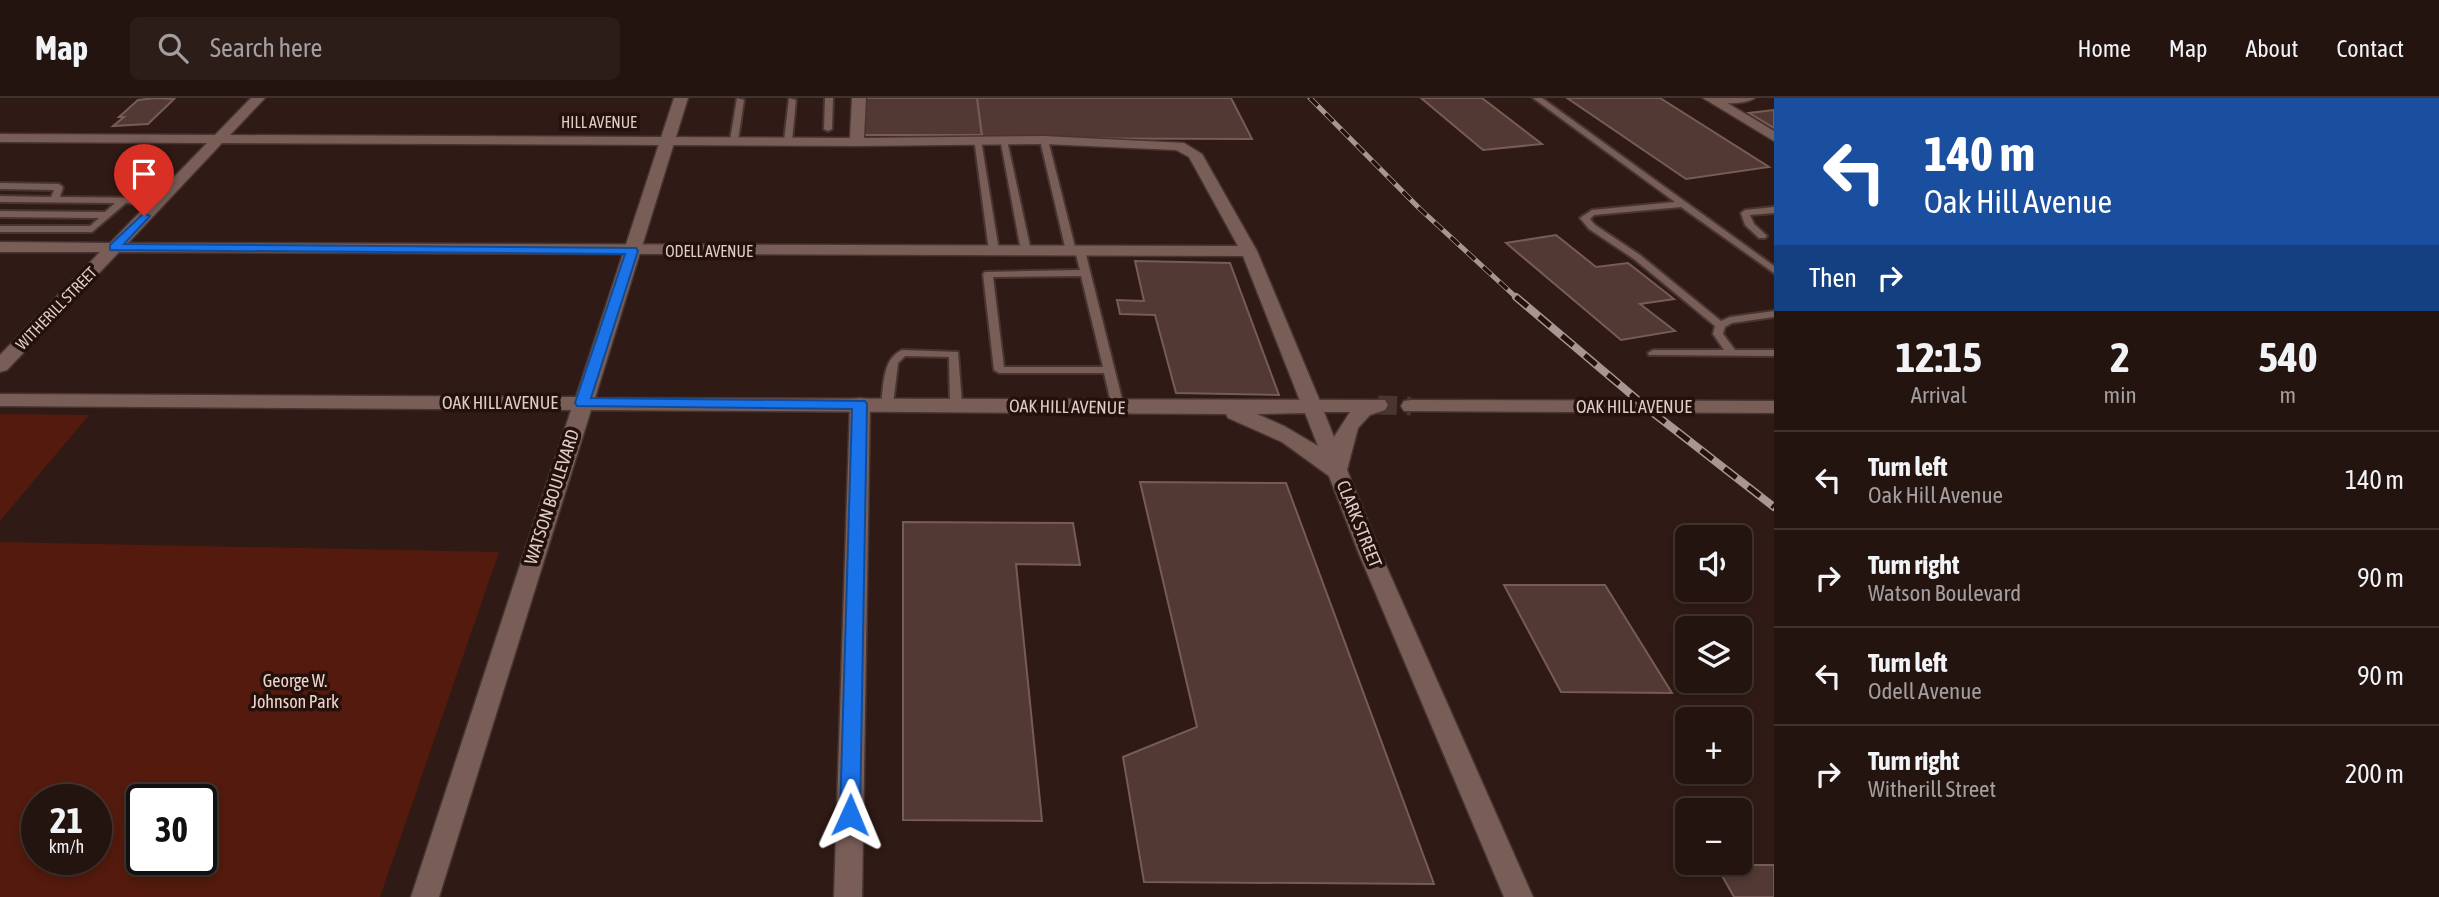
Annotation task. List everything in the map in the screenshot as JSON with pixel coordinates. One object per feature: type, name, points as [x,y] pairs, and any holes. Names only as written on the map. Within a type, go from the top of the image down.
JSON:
[{"type":"street","name":"WITHERILL STREET","points":[[0,366],[258,98]]},
{"type":"street","name":"WATSON BOULEVARD","points":[[425,897],[681,98]]},
{"type":"street","points":[[857,142],[859,98]]},
{"type":"street","points":[[1710,98],[1748,98]]},
{"type":"street","points":[[1710,98],[1774,137]]},
{"type":"street","name":"HILL AVENUE","points":[[1,139],[667,139],[857,142],[1044,140],[1165,145],[1191,150],[1195,154]]},
{"type":"street","name":"CLARK STREET","points":[[1195,154],[1250,251],[1376,567],[1519,897]]},
{"type":"street","name":"ODELL AVENUE","points":[[0,247],[1250,251]]},
{"type":"street","name":"OAK HILL AVENUE","points":[[0,400],[1207,408],[1376,405],[1357,414],[1341,439],[1338,472]]},
{"type":"street","points":[[848,897],[860,404]]},
{"type":"street","name":"OAK HILL AVENUE","points":[[1411,406],[1774,407]]},
{"type":"street","points":[[1207,408],[1236,413],[1272,426],[1302,443],[1338,472]]},
{"type":"lane","points":[[828,129],[829,98]]},
{"type":"lane","points":[[1537,98],[1772,267]]},
{"type":"lane","points":[[734,141],[740,100]]},
{"type":"lane","points":[[788,141],[792,100]]},
{"type":"lane","points":[[977,140],[994,251]]},
{"type":"lane","points":[[1003,140],[1026,251]]},
{"type":"lane","points":[[1044,140],[1076,251],[1085,273],[1118,407]]},
{"type":"lane","points":[[0,186],[59,187],[54,200]]},
{"type":"lane","points":[[0,199],[159,201]]},
{"type":"lane","points":[[0,229],[92,229],[124,200]]},
{"type":"lane","points":[[1683,204],[1592,213],[1585,218],[1592,227],[1637,257],[1720,325]]},
{"type":"lane","points":[[1762,236],[1752,229],[1745,213],[1774,210]]},
{"type":"lane","points":[[0,214],[107,215]]},
{"type":"lane","points":[[1731,238],[1774,235]]},
{"type":"lane","points":[[1085,273],[988,274],[999,370],[1109,370]]},
{"type":"lane","points":[[1720,325],[1730,320],[1774,314]]},
{"type":"lane","points":[[1720,325],[1718,334],[1732,354]]},
{"type":"lane","points":[[1653,353],[1774,353]]},
{"type":"lane","points":[[887,405],[893,362],[902,354],[954,354],[957,405]]},
{"type":"green space","points":[[0,414],[89,415],[0,521]]},
{"type":"green space","name":"George W. Johnson Park","points":[[0,542],[499,552],[380,897],[0,897]]},
{"type":"building","points":[[864,98],[977,98],[982,135],[863,135]]},
{"type":"building","points":[[977,98],[1231,98],[1252,139],[982,138]]},
{"type":"building","points":[[1421,98],[1482,98],[1542,144],[1483,150]]},
{"type":"building","points":[[1567,98],[1660,98],[1769,167],[1686,179]]},
{"type":"building","points":[[174,99],[148,124],[113,126],[138,100]]},
{"type":"building","points":[[1774,110],[1774,128],[1749,113]]},
{"type":"building","points":[[1556,235],[1596,267],[1628,263],[1674,299],[1640,304],[1675,331],[1621,340],[1506,243]]},
{"type":"building","points":[[1135,261],[1230,263],[1279,395],[1176,393],[1155,315],[1120,314],[1117,300],[1144,301]]},
{"type":"building","points":[[1140,482],[1286,483],[1434,884],[1144,882],[1123,757],[1197,727]]},
{"type":"building","points":[[903,522],[1073,523],[1080,565],[1016,564],[1042,821],[903,820]]},
{"type":"building","points":[[1504,585],[1605,585],[1672,693],[1561,692]]},
{"type":"building","points":[[1752,865],[1774,865],[1774,897],[1734,897],[1722,875],[1752,875]]},
{"type":"tunnel","points":[[1378,405],[1411,406]]},
{"type":"railway","points":[[1310,98],[1419,208],[1518,299]]},
{"type":"railway","points":[[1516,297],[1652,412],[1774,507]]},
{"type":"route","points":[[144,216],[114,247],[632,251],[583,403],[860,404],[850,815]]}]
